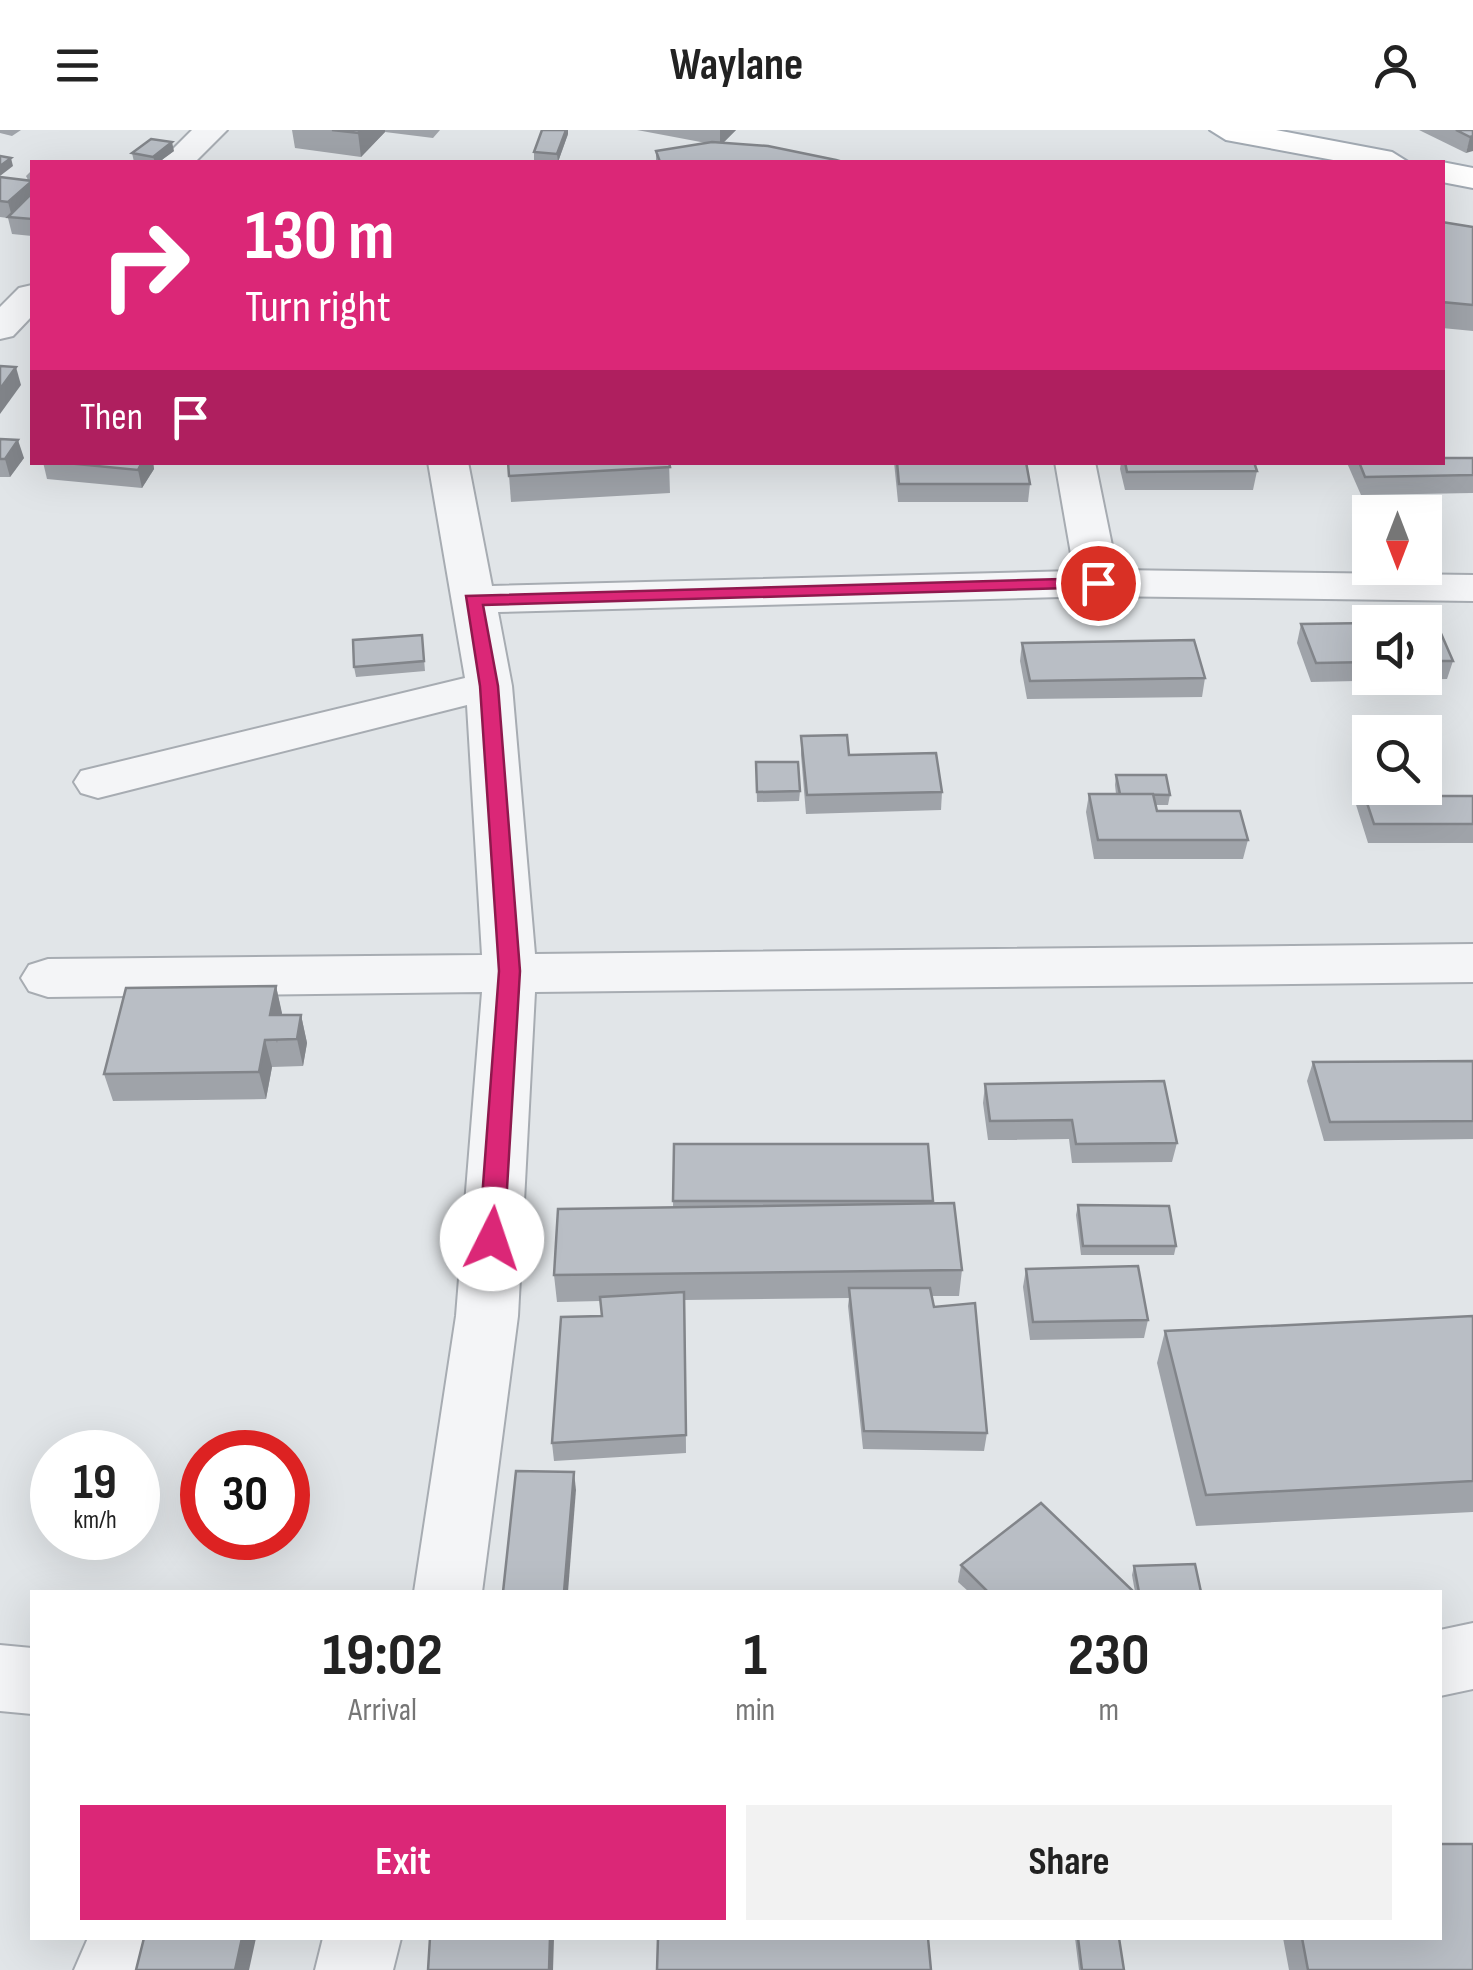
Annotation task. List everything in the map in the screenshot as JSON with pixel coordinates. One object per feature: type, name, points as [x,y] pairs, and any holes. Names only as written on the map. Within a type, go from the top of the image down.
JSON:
[{"type":"main road","points":[[1226,130],[1382,160]]},
{"type":"main road","points":[[1445,173],[1473,178]]},
{"type":"street","points":[[178,160],[211,130]]},
{"type":"street","points":[[0,273],[30,276]]},
{"type":"street","points":[[0,328],[30,298]]},
{"type":"street","points":[[448,1590],[486,1316],[510,971],[489,686],[449,465]]},
{"type":"street","points":[[1076,465],[1098,583]]},
{"type":"street","points":[[472,600],[1098,583],[1473,588]]},
{"type":"street","points":[[98,782],[489,686]]},
{"type":"street","points":[[48,978],[1473,963]]},
{"type":"street","points":[[1442,1663],[1473,1656]]},
{"type":"street","points":[[0,1678],[30,1681]]},
{"type":"street","points":[[113,1970],[128,1940]]},
{"type":"street","points":[[354,1970],[362,1940]]},
{"type":"building","points":[[542,130],[566,130],[557,154],[534,152]]},
{"type":"building","points":[[1456,130],[1473,130],[1473,136],[1470,137]]},
{"type":"building","points":[[151,139],[172,142],[153,157],[132,153]]},
{"type":"building","points":[[712,142],[768,146],[834,160],[659,160],[656,151]]},
{"type":"building","points":[[0,177],[30,181],[8,202],[0,201]]},
{"type":"building","points":[[29,196],[30,196],[30,219],[8,217]]},
{"type":"building","points":[[1445,222],[1473,227],[1473,305],[1445,302]]},
{"type":"building","points":[[0,366],[16,367],[0,389]]},
{"type":"building","points":[[0,439],[18,440],[5,459],[0,459]]},
{"type":"building","points":[[1445,458],[1473,458],[1473,475],[1365,477],[1360,465],[1445,465]]},
{"type":"building","points":[[87,465],[140,465],[138,470]]},
{"type":"building","points":[[508,465],[670,467],[509,476]]},
{"type":"building","points":[[897,465],[1027,465],[1030,484],[899,484]]},
{"type":"building","points":[[1126,465],[1255,465],[1257,471],[1127,472]]},
{"type":"building","points":[[1352,623],[1352,662],[1316,663],[1301,624]]},
{"type":"building","points":[[422,635],[424,661],[354,667],[353,640]]},
{"type":"building","points":[[1442,636],[1453,661],[1442,661]]},
{"type":"building","points":[[1194,640],[1205,678],[1030,681],[1022,643]]},
{"type":"building","points":[[847,735],[849,755],[936,753],[942,792],[807,795],[801,736]]},
{"type":"building","points":[[756,762],[798,762],[800,791],[757,792]]},
{"type":"building","points":[[1116,775],[1166,775],[1170,795],[1120,794]]},
{"type":"building","points":[[1089,794],[1153,794],[1157,811],[1240,811],[1248,840],[1098,840]]},
{"type":"building","points":[[1442,796],[1473,796],[1473,824],[1374,824],[1368,805],[1442,805]]},
{"type":"building","points":[[276,986],[270,1015],[301,1015],[297,1039],[265,1040],[259,1072],[104,1074],[126,988]]},
{"type":"building","points":[[1473,1061],[1473,1121],[1330,1122],[1313,1062]]},
{"type":"building","points":[[1164,1081],[1177,1143],[1076,1144],[1072,1120],[990,1121],[985,1084]]},
{"type":"building","points":[[674,1144],[928,1144],[933,1201],[673,1201]]},
{"type":"building","points":[[954,1203],[962,1270],[554,1275],[558,1209]]},
{"type":"building","points":[[1078,1205],[1169,1206],[1176,1246],[1083,1246]]},
{"type":"building","points":[[1138,1266],[1148,1320],[1033,1322],[1026,1269]]},
{"type":"building","points":[[849,1288],[930,1288],[934,1307],[975,1303],[987,1433],[864,1431]]},
{"type":"building","points":[[684,1292],[686,1435],[552,1443],[561,1317],[602,1316],[600,1297]]},
{"type":"building","points":[[1473,1316],[1473,1481],[1206,1495],[1165,1331]]},
{"type":"building","points":[[516,1471],[574,1472],[564,1590],[503,1590]]},
{"type":"building","points":[[1041,1503],[1132,1590],[986,1590],[961,1565]]},
{"type":"building","points":[[1195,1564],[1201,1590],[1139,1590],[1134,1566]]},
{"type":"building","points":[[1442,1844],[1473,1844],[1473,1970],[1308,1970],[1302,1940],[1442,1940]]},
{"type":"building","points":[[144,1940],[242,1940],[235,1970],[136,1970]]},
{"type":"building","points":[[430,1940],[550,1940],[549,1970],[428,1970]]},
{"type":"building","points":[[658,1940],[928,1940],[931,1970],[657,1970]]},
{"type":"building","points":[[1078,1940],[1119,1940],[1124,1970],[1082,1970]]},
{"type":"route","points":[[492,1239],[510,971],[489,686],[472,600],[1098,583]]}]
